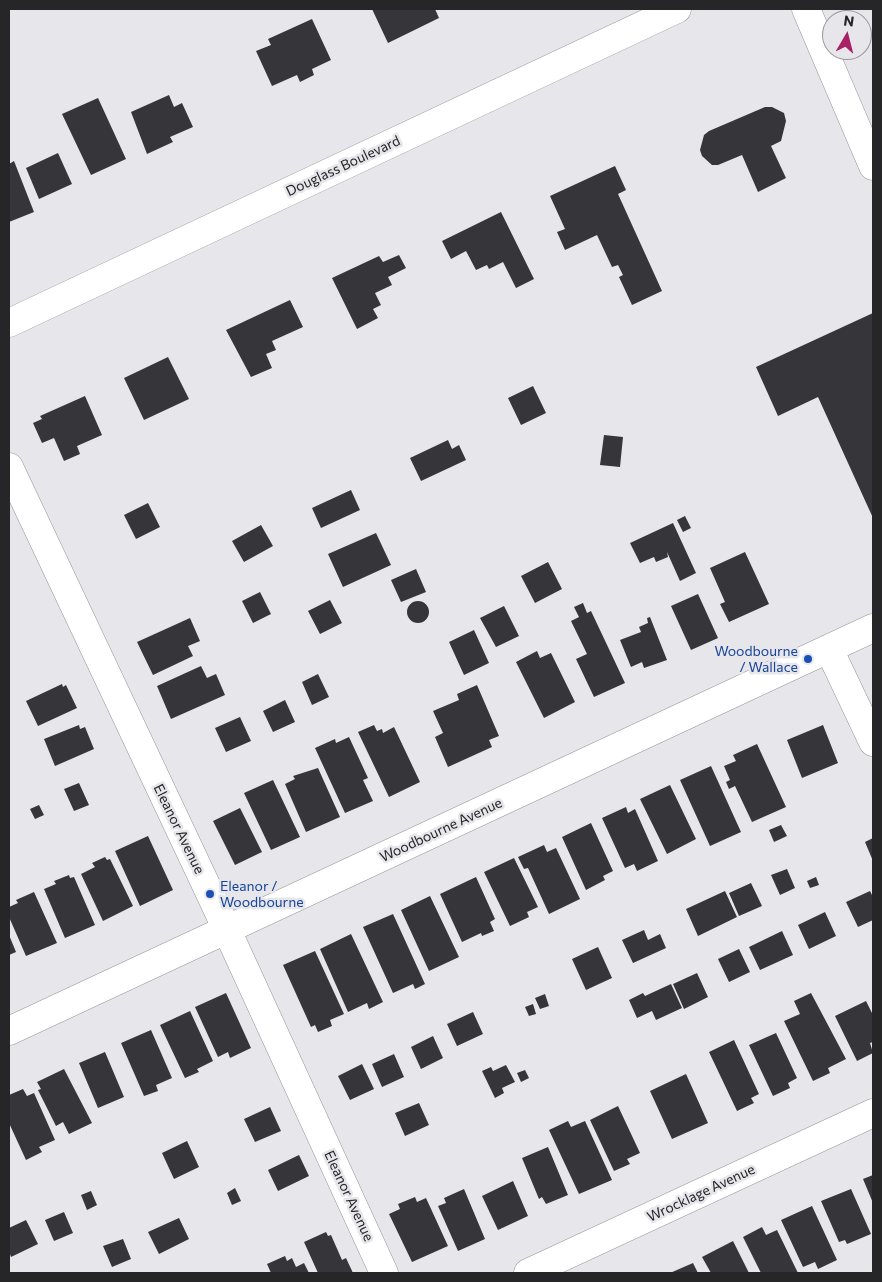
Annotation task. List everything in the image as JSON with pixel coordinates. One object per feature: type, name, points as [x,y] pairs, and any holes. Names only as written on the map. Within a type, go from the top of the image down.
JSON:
[{"type":"street","name":"Douglass Boulevard","points":[[9,323],[677,9]]},
{"type":"street","points":[[806,9],[873,166]]},
{"type":"street","name":"Eleanor Avenue","points":[[9,467],[226,928],[384,1273]]},
{"type":"street","name":"Woodbourne Avenue","points":[[9,1031],[226,928],[873,628]]},
{"type":"street","points":[[829,649],[873,742]]},
{"type":"street","name":"Wrocklage Avenue","points":[[528,1273],[873,1113]]},
{"type":"building","points":[[372,9],[435,9],[439,18],[388,43]]},
{"type":"building","points":[[312,19],[331,60],[312,69],[314,75],[300,82],[297,75],[272,86],[256,51],[271,45],[268,39]]},
{"type":"building","points":[[169,95],[174,107],[182,103],[193,127],[170,137],[173,142],[147,154],[131,112]]},
{"type":"building","points":[[98,98],[126,159],[91,175],[62,114]]},
{"type":"building","points":[[765,107],[772,107],[784,113],[786,121],[781,141],[771,146],[786,178],[758,192],[742,155],[718,165],[712,165],[702,156],[700,150],[704,135],[709,131]]},
{"type":"building","points":[[58,153],[72,184],[39,199],[26,168]]},
{"type":"building","points":[[14,161],[34,212],[9,222],[9,164]]},
{"type":"building","points":[[615,166],[626,190],[618,194],[662,291],[632,305],[619,277],[623,275],[618,265],[612,267],[597,235],[565,250],[557,232],[565,229],[550,196]]},
{"type":"building","points":[[501,212],[534,279],[516,288],[503,262],[489,269],[487,265],[476,270],[466,251],[451,259],[442,241]]},
{"type":"building","points":[[399,255],[406,268],[388,277],[392,285],[375,293],[381,305],[373,309],[378,318],[357,329],[332,278],[379,256],[383,262]]},
{"type":"building","points":[[290,300],[303,327],[272,341],[276,350],[266,354],[272,368],[251,377],[226,330]]},
{"type":"building","points":[[873,313],[873,518],[818,397],[778,416],[756,367]]},
{"type":"building","points":[[168,357],[189,399],[144,420],[124,378]]},
{"type":"building","points":[[533,386],[546,413],[521,425],[508,398]]},
{"type":"building","points":[[85,396],[102,435],[77,446],[80,454],[64,461],[54,438],[42,443],[33,423],[42,419],[40,416]]},
{"type":"building","points":[[604,435],[623,437],[620,467],[600,465]]},
{"type":"building","points":[[448,440],[452,449],[459,445],[466,460],[421,481],[410,458]]},
{"type":"building","points":[[351,490],[360,510],[321,528],[312,508]]},
{"type":"building","points":[[148,503],[160,527],[136,539],[124,515]]},
{"type":"building","points":[[685,516],[691,528],[683,532],[677,520]]},
{"type":"building","points":[[673,523],[696,573],[680,581],[667,552],[668,557],[656,562],[654,557],[640,563],[630,543]]},
{"type":"building","points":[[261,525],[273,546],[244,562],[232,541]]},
{"type":"building","points":[[376,533],[391,565],[343,587],[328,554]]},
{"type":"building","points":[[745,552],[769,604],[729,622],[720,604],[725,602],[710,568]]},
{"type":"building","points":[[548,562],[562,589],[535,603],[521,576]]},
{"type":"building","points":[[416,569],[426,592],[401,602],[391,580]]},
{"type":"building","points":[[260,592],[271,614],[253,623],[242,601]]},
{"type":"building","points":[[698,594],[718,638],[691,650],[671,606]]},
{"type":"building","points":[[330,600],[342,623],[320,634],[308,611]]},
{"type":"building","points":[[418,601],[426,604],[429,612],[426,620],[418,623],[410,620],[407,612],[410,604]]},
{"type":"building","points":[[583,603],[587,613],[591,611],[625,683],[594,697],[576,659],[587,654],[571,621],[579,617],[574,607]]},
{"type":"building","points":[[504,606],[519,636],[496,647],[480,618]]},
{"type":"building","points":[[650,617],[667,660],[644,668],[642,662],[631,667],[620,640],[641,632],[639,627],[648,623],[647,618]]},
{"type":"building","points":[[190,618],[200,641],[188,646],[193,656],[153,675],[137,642]]},
{"type":"building","points":[[474,630],[489,663],[464,675],[449,642]]},
{"type":"building","points":[[537,651],[540,658],[551,653],[575,702],[544,718],[516,662]]},
{"type":"building","points":[[201,666],[207,678],[216,674],[225,695],[171,719],[157,686]]},
{"type":"building","points":[[318,674],[329,697],[312,705],[302,682]]},
{"type":"building","points":[[62,684],[63,687],[66,685],[77,708],[38,726],[26,701]]},
{"type":"building","points":[[477,685],[499,736],[489,740],[492,747],[448,767],[435,737],[443,733],[433,711],[459,700],[457,694]]},
{"type":"building","points":[[285,700],[295,722],[273,732],[263,711]]},
{"type":"building","points":[[240,717],[251,741],[226,752],[215,728]]},
{"type":"building","points":[[79,725],[80,729],[85,727],[94,749],[55,766],[44,739]]},
{"type":"building","points":[[374,725],[377,731],[382,729],[383,733],[394,727],[420,782],[389,797],[358,732]]},
{"type":"building","points":[[823,725],[838,763],[802,778],[787,740]]},
{"type":"building","points":[[349,737],[368,778],[363,780],[373,801],[345,813],[315,748],[335,739],[336,743]]},
{"type":"building","points":[[757,744],[786,807],[752,822],[735,786],[729,789],[726,782],[730,780],[724,766],[736,761],[733,755]]},
{"type":"building","points":[[711,766],[741,832],[710,846],[680,780]]},
{"type":"building","points":[[318,768],[340,817],[306,832],[285,784],[295,779],[293,776]]},
{"type":"building","points":[[273,780],[300,837],[271,850],[244,793]]},
{"type":"building","points":[[79,783],[89,805],[74,811],[64,789]]},
{"type":"building","points":[[670,785],[696,839],[667,854],[640,799]]},
{"type":"building","points":[[39,805],[44,815],[35,819],[30,809]]},
{"type":"building","points":[[626,807],[628,813],[635,809],[658,861],[637,871],[634,864],[625,868],[602,818]]},
{"type":"building","points":[[240,808],[262,852],[235,865],[213,821]]},
{"type":"building","points":[[591,823],[613,871],[603,876],[605,880],[586,890],[562,837]]},
{"type":"building","points":[[781,825],[787,836],[774,842],[769,830]]},
{"type":"building","points":[[148,836],[173,890],[140,906],[115,851]]},
{"type":"building","points":[[873,838],[873,861],[865,842]]},
{"type":"building","points":[[544,845],[547,852],[556,848],[580,899],[549,914],[528,868],[524,869],[518,857]]},
{"type":"building","points":[[105,857],[107,860],[110,859],[133,906],[103,921],[81,874],[95,867],[92,863]]},
{"type":"building","points":[[514,858],[538,907],[527,912],[529,917],[510,926],[484,872]]},
{"type":"building","points":[[787,869],[795,888],[780,895],[771,875]]},
{"type":"building","points":[[69,875],[70,878],[74,877],[95,925],[65,938],[44,889],[56,884],[54,881]]},
{"type":"building","points":[[476,877],[495,919],[490,922],[494,931],[482,936],[481,933],[462,942],[440,894]]},
{"type":"building","points":[[816,877],[819,885],[810,888],[807,881]]},
{"type":"building","points":[[751,883],[762,906],[739,916],[729,893]]},
{"type":"building","points":[[725,891],[737,917],[698,936],[686,909]]},
{"type":"building","points":[[870,891],[873,897],[873,920],[858,927],[846,902]]},
{"type":"building","points":[[34,892],[57,943],[26,956],[9,917],[9,907],[18,903],[16,900]]},
{"type":"building","points":[[430,896],[459,957],[429,971],[401,910]]},
{"type":"building","points":[[825,912],[836,936],[809,949],[798,925]]},
{"type":"building","points":[[393,914],[425,984],[415,989],[413,984],[393,993],[363,927]]},
{"type":"building","points":[[644,930],[648,940],[660,934],[666,948],[633,963],[622,940]]},
{"type":"building","points":[[782,931],[793,955],[760,970],[749,947]]},
{"type":"building","points":[[351,934],[383,1002],[369,1009],[367,1003],[348,1012],[320,949]]},
{"type":"building","points":[[9,935],[16,952],[9,955]]},
{"type":"building","points":[[598,947],[612,978],[586,990],[572,959]]},
{"type":"building","points":[[739,949],[750,972],[729,982],[718,959]]},
{"type":"building","points":[[315,951],[344,1014],[330,1020],[332,1026],[318,1032],[315,1025],[311,1027],[283,965]]},
{"type":"building","points":[[697,973],[708,997],[684,1009],[673,984]]},
{"type":"building","points":[[671,984],[682,1008],[656,1020],[652,1011],[637,1018],[629,1000],[643,993],[645,996]]},
{"type":"building","points":[[226,993],[251,1048],[230,1058],[228,1052],[218,1057],[195,1007]]},
{"type":"building","points":[[811,993],[846,1059],[828,1068],[830,1073],[813,1081],[784,1021],[800,1014],[794,1001]]},
{"type":"building","points":[[545,994],[549,1006],[540,1009],[535,998]]},
{"type":"building","points":[[866,1001],[873,1015],[873,1042],[870,1043],[873,1053],[857,1061],[835,1016]]},
{"type":"building","points":[[533,1004],[536,1014],[529,1016],[525,1007]]},
{"type":"building","points":[[190,1011],[213,1061],[197,1069],[199,1072],[185,1078],[160,1025]]},
{"type":"building","points":[[473,1012],[483,1034],[457,1046],[447,1024]]},
{"type":"building","points":[[151,1030],[172,1078],[156,1085],[158,1091],[144,1096],[121,1043]]},
{"type":"building","points":[[776,1033],[797,1078],[788,1083],[790,1088],[773,1096],[749,1045]]},
{"type":"building","points":[[433,1036],[443,1058],[421,1069],[411,1047]]},
{"type":"building","points":[[734,1040],[759,1094],[751,1098],[754,1103],[737,1111],[709,1052]]},
{"type":"building","points":[[105,1052],[124,1097],[98,1108],[79,1063]]},
{"type":"building","points":[[394,1054],[404,1077],[382,1087],[372,1064]]},
{"type":"building","points":[[362,1064],[374,1089],[350,1100],[338,1076]]},
{"type":"building","points":[[506,1065],[515,1082],[502,1088],[504,1093],[495,1098],[482,1071],[491,1067],[493,1071]]},
{"type":"building","points":[[64,1069],[92,1123],[69,1134],[63,1122],[56,1126],[38,1090],[41,1089],[37,1082]]},
{"type":"building","points":[[525,1070],[529,1078],[521,1082],[517,1073]]},
{"type":"building","points":[[686,1074],[708,1123],[672,1139],[650,1091]]},
{"type":"building","points":[[23,1089],[27,1096],[34,1093],[55,1140],[39,1147],[42,1152],[26,1160],[9,1123],[9,1095]]},
{"type":"building","points":[[419,1103],[429,1125],[405,1136],[395,1113]]},
{"type":"building","points":[[618,1106],[640,1153],[627,1159],[630,1164],[614,1171],[590,1120]]},
{"type":"building","points":[[270,1107],[281,1131],[255,1142],[244,1119]]},
{"type":"building","points":[[568,1121],[571,1127],[585,1121],[612,1180],[579,1194],[549,1130]]},
{"type":"building","points":[[187,1141],[199,1167],[174,1179],[162,1153]]},
{"type":"building","points":[[548,1147],[568,1195],[546,1204],[542,1197],[539,1199],[522,1158]]},
{"type":"building","points":[[299,1155],[309,1176],[278,1191],[268,1170]]},
{"type":"building","points":[[873,1175],[873,1203],[863,1179]]},
{"type":"building","points":[[513,1181],[528,1216],[498,1230],[482,1196]]},
{"type":"building","points":[[235,1188],[241,1201],[232,1205],[227,1193]]},
{"type":"building","points":[[464,1189],[485,1239],[458,1251],[438,1206],[446,1203],[444,1198]]},
{"type":"building","points":[[851,1189],[871,1234],[847,1244],[845,1240],[839,1242],[821,1201]]},
{"type":"building","points":[[91,1191],[97,1205],[87,1210],[81,1195]]},
{"type":"building","points":[[415,1197],[417,1202],[426,1198],[448,1246],[412,1262],[389,1214],[400,1209],[398,1204]]},
{"type":"building","points":[[812,1206],[837,1260],[818,1269],[815,1262],[803,1267],[781,1220]]},
{"type":"building","points":[[64,1212],[73,1233],[54,1241],[45,1220]]},
{"type":"building","points":[[179,1218],[189,1239],[159,1254],[148,1232]]},
{"type":"building","points":[[26,1220],[38,1244],[11,1257],[9,1251],[9,1228]]},
{"type":"building","points":[[762,1227],[766,1235],[777,1230],[798,1273],[761,1273],[743,1237]]},
{"type":"building","points":[[326,1232],[328,1236],[331,1235],[342,1260],[346,1258],[353,1273],[318,1273],[304,1242]]},
{"type":"building","points":[[123,1239],[131,1259],[112,1267],[103,1246]]},
{"type":"building","points":[[733,1241],[749,1273],[711,1273],[702,1257]]},
{"type":"building","points":[[285,1256],[287,1261],[292,1258],[296,1267],[304,1263],[309,1273],[271,1273],[267,1264]]},
{"type":"building","points":[[693,1263],[698,1273],[670,1273]]},
{"type":"place","name":"Woodbourne / Wallace","points":[[808,659]]},
{"type":"place","name":"Eleanor / Woodbourne","points":[[210,894]]}]
